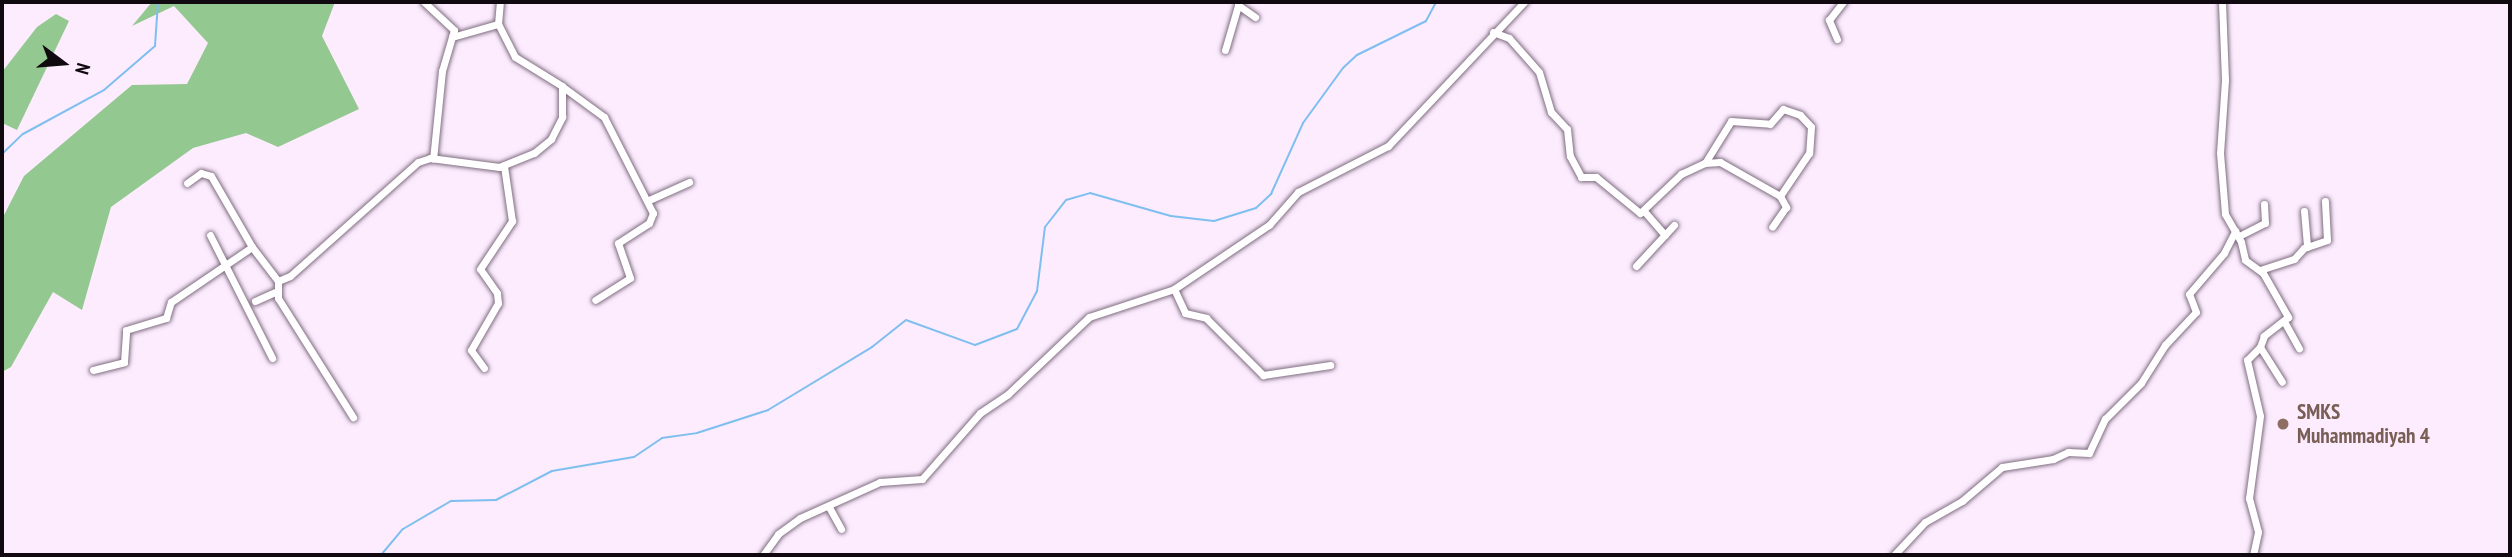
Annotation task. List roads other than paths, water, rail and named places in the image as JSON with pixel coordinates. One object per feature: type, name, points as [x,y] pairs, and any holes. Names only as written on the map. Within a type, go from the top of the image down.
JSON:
[{"type":"street","points":[[424,2],[452,27],[452,37],[440,81],[433,159]]},
{"type":"street","points":[[500,2],[498,24],[518,60],[562,86],[604,117],[649,200],[652,218],[618,243],[630,278],[595,300]]},
{"type":"street","points":[[763,555],[793,522],[880,482],[922,480],[980,413],[1007,394],[1066,334],[1097,313],[1174,289],[1269,225],[1298,192],[1398,138],[1493,32],[1524,2]]},
{"type":"street","points":[[1837,39],[1829,20],[1843,2]]},
{"type":"street","points":[[2222,2],[2225,80],[2221,160],[2225,214],[2237,233],[2248,264],[2260,270],[2285,307],[2285,323],[2299,348]]},
{"type":"street","points":[[1225,50],[1239,4],[1255,17]]},
{"type":"street","points":[[452,37],[498,24]]},
{"type":"street","points":[[1493,32],[1508,38],[1539,72],[1551,112],[1567,129],[1579,175],[1587,180],[1596,177],[1634,210],[1644,211],[1665,234]]},
{"type":"street","points":[[278,281],[290,276],[411,166],[433,159],[504,166],[539,150],[556,132],[564,102],[562,86]]},
{"type":"street","points":[[1705,163],[1731,121],[1770,124],[1783,108],[1800,115],[1811,127],[1810,153],[1780,196]]},
{"type":"street","points":[[1644,211],[1670,181],[1705,163],[1720,162],[1780,196],[1785,211],[1772,227]]},
{"type":"street","points":[[484,368],[471,350],[498,303],[497,293],[480,269],[512,221],[504,166]]},
{"type":"street","points":[[187,183],[201,173],[211,176],[252,247],[278,281]]},
{"type":"street","points":[[649,200],[689,182]]},
{"type":"street","points":[[2260,270],[2294,259],[2307,247],[2324,243],[2329,237],[2325,201]]},
{"type":"street","points":[[1894,555],[1926,522],[1962,501],[2002,467],[2053,459],[2068,452],[2089,453],[2105,419],[2141,383],[2165,345],[2196,313],[2189,293],[2224,253],[2237,233],[2265,223],[2264,204]]},
{"type":"street","points":[[2304,211],[2307,247]]},
{"type":"street","points":[[1636,266],[1674,225]]},
{"type":"street","points":[[210,235],[272,358]]},
{"type":"street","points":[[93,370],[124,362],[126,330],[166,317],[171,302],[252,247]]},
{"type":"street","points":[[278,281],[275,292],[353,417]]},
{"type":"street","points":[[1174,289],[1185,313],[1206,318],[1263,375],[1330,365]]},
{"type":"street","points":[[256,301],[275,292]]},
{"type":"street","points":[[2253,555],[2258,532],[2249,498],[2259,440],[2247,360],[2260,347],[2267,332],[2285,323]]},
{"type":"street","points":[[2260,347],[2282,382]]},
{"type":"street","points":[[829,507],[841,529]]},
{"type":"waterway","points":[[2,154],[23,134],[104,90],[155,46],[158,2]]},
{"type":"waterway","points":[[381,555],[403,529],[451,501],[496,500],[552,471],[634,457],[662,438],[697,433],[768,410],[872,347],[906,320],[975,345],[1017,329],[1037,291],[1045,227],[1066,200],[1090,193],[1171,216],[1214,221],[1256,208],[1271,194],[1303,123],[1343,68],[1357,55],[1426,21],[1436,2]]},
{"type":"place","name":"SMKS Muhammadiyah 4","points":[[2283,424]]}]
